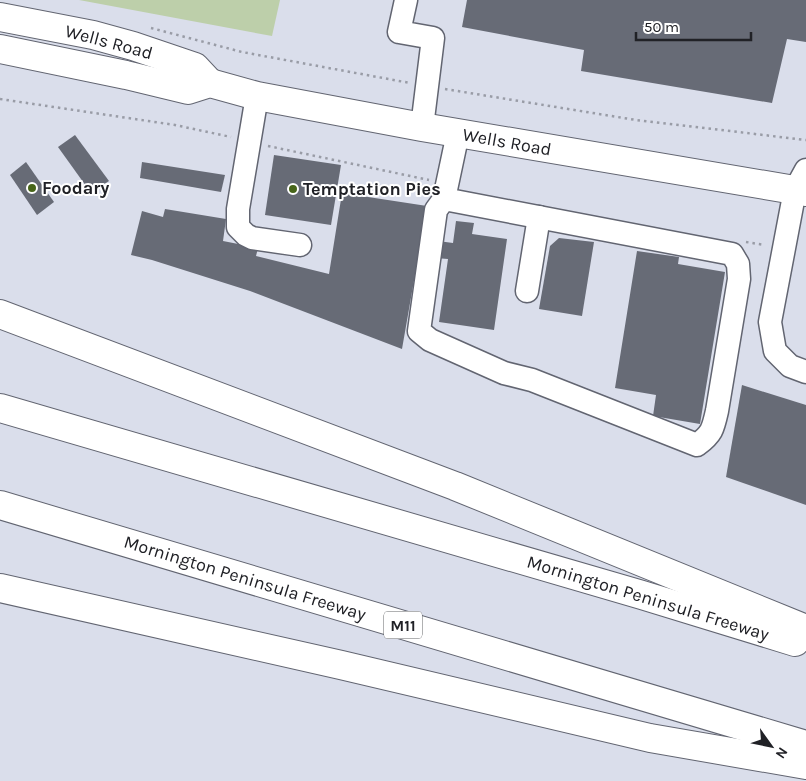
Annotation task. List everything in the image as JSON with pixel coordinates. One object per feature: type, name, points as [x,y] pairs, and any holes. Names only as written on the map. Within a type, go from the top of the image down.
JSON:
[{"type":"main road","name":"Wells Road","points":[[0,18],[93,35],[133,46],[195,67],[210,83],[257,96],[458,133],[802,184]]},
{"type":"main road","name":"Wells Road","points":[[0,49],[188,90],[210,83]]},
{"type":"main road","points":[[0,314],[454,486],[806,629]]},
{"type":"main road","name":"Mornington Peninsula Freeway","points":[[0,408],[642,595],[806,646]]},
{"type":"main road","name":"Mornington Peninsula Freeway","points":[[0,505],[806,745]]},
{"type":"main road","points":[[0,588],[341,665],[650,738],[806,765]]},
{"type":"street","points":[[406,0],[399,32],[433,38],[422,127]]},
{"type":"street","points":[[257,96],[238,209],[238,227],[252,238],[300,245]]},
{"type":"street","points":[[445,191],[539,217],[732,254],[738,264],[739,279],[717,411],[712,431],[707,438],[697,445],[532,380],[504,373],[430,340],[419,331],[436,210],[445,191],[458,133]]},
{"type":"street","points":[[802,184],[784,248],[770,322],[775,350],[790,366],[806,372]]},
{"type":"street","points":[[527,291],[539,217]]},
{"type":"path","points":[[0,99],[176,125],[249,141],[445,191]]},
{"type":"path","points":[[746,242],[784,248]]},
{"type":"green space","points":[[79,0],[280,0],[272,36]]},
{"type":"building","points":[[467,0],[806,0],[806,42],[787,39],[772,103],[581,71],[584,50],[462,27]]},
{"type":"building","points":[[75,135],[109,181],[91,193],[58,147]]},
{"type":"building","points":[[274,155],[341,165],[331,225],[265,215]]},
{"type":"building","name":"Foodary","points":[[26,162],[54,202],[37,215],[10,175]]},
{"type":"building","points":[[142,162],[225,175],[221,192],[140,178]]},
{"type":"building","points":[[342,193],[427,206],[402,349],[250,291],[131,255],[142,211],[163,217],[165,209],[226,219],[223,241],[258,248],[256,256],[329,274]]},
{"type":"building","points":[[456,221],[474,223],[472,234],[507,239],[494,330],[439,322],[448,259],[435,258],[438,241],[453,243]]},
{"type":"building","points":[[559,238],[594,242],[582,316],[539,309],[550,246]]},
{"type":"building","points":[[637,251],[679,257],[678,264],[725,272],[700,424],[653,416],[656,395],[615,388]]},
{"type":"building","points":[[742,385],[806,405],[806,505],[726,477]]},
{"type":"place","name":"Foodary","points":[[32,188]]},
{"type":"place","name":"Temptation Pies","points":[[293,189]]}]
